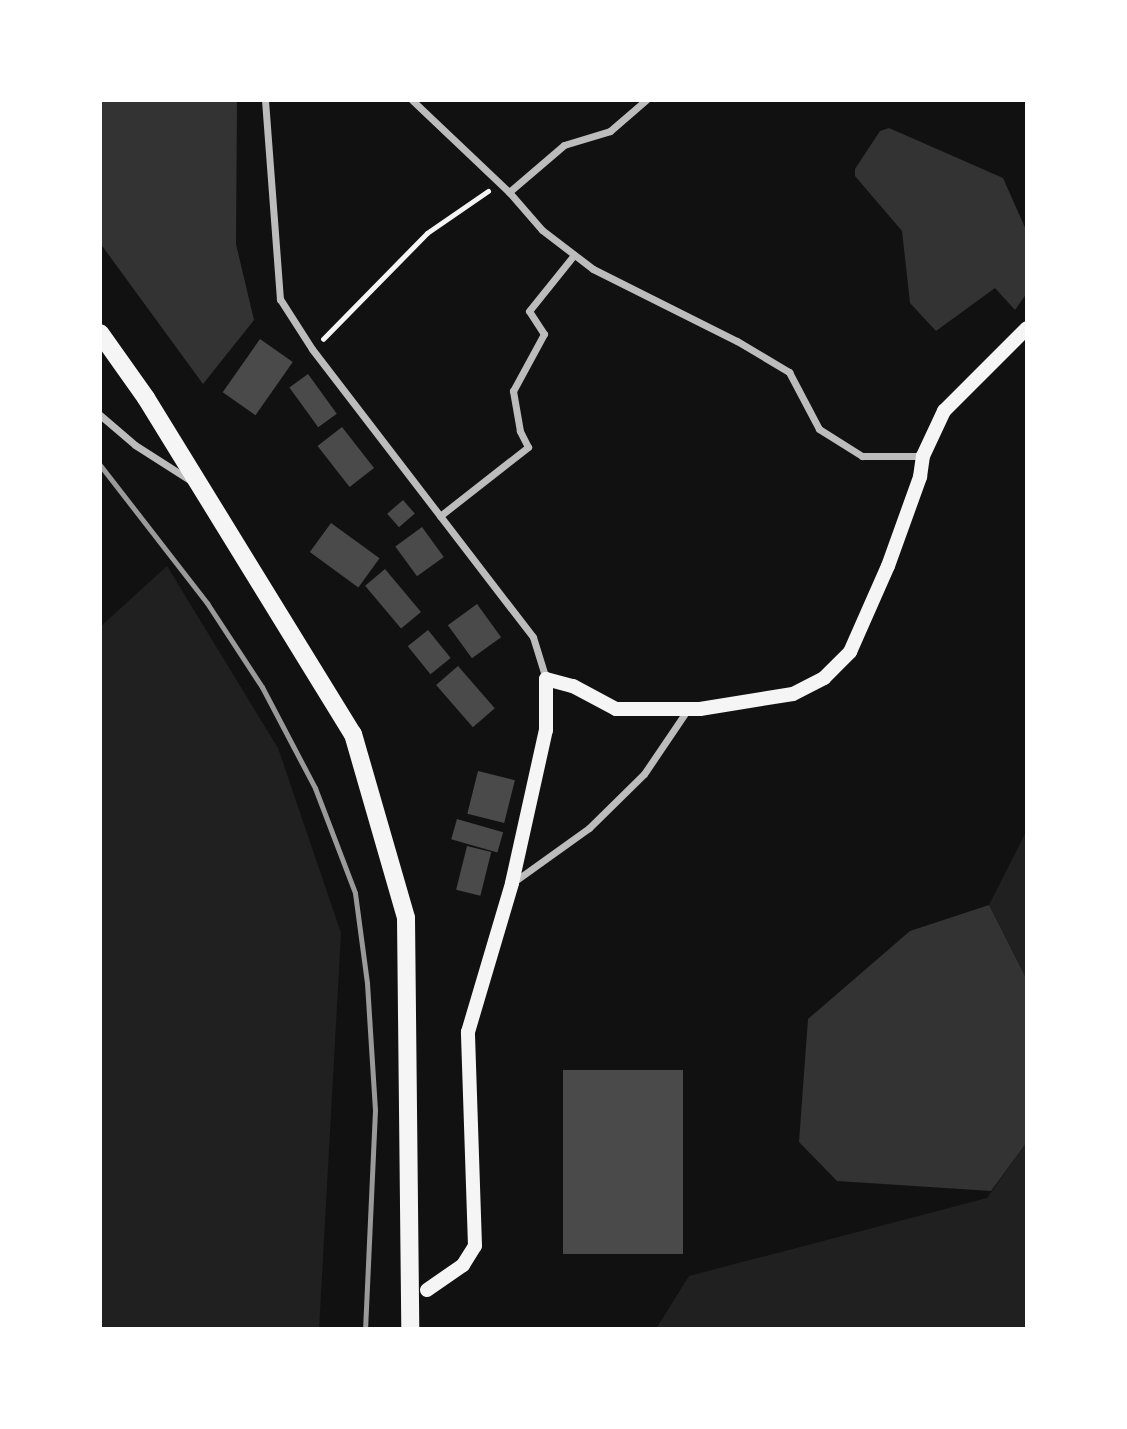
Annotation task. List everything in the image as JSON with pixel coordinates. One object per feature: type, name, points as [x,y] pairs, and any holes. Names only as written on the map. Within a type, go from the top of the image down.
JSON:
[{"type":"main road","points":[[427,1290],[463,1265],[475,1245],[468,1032],[512,883],[546,730],[547,679],[573,686],[616,709],[688,708],[793,694],[824,678],[849,652],[888,566],[920,477],[923,456],[944,411],[1027,328]]},
{"type":"main road","points":[[100,333],[200,486],[353,734],[405,918],[410,1329]]},
{"type":"street","points":[[265,100],[280,299],[312,349],[533,637],[547,679]]},
{"type":"street","points":[[412,100],[500,183],[542,230],[574,255],[789,372],[819,429],[862,456],[923,456]]},
{"type":"street","points":[[509,192],[564,145],[610,131],[646,100]]},
{"type":"street","points":[[440,516],[528,447],[520,431],[513,391],[544,334],[529,311],[574,255]]},
{"type":"street","points":[[100,415],[135,445],[200,486]]},
{"type":"street","points":[[512,883],[589,828],[644,774],[688,708]]},
{"type":"path","points":[[312,349],[427,233],[500,183]]},
{"type":"shaded area","points":[[100,100],[237,100],[236,244],[254,320],[203,384],[100,243]]},
{"type":"shaded area","points":[[889,128],[1003,178],[1027,232],[1027,293],[1015,310],[995,288],[936,331],[910,303],[902,231],[855,176],[855,169],[880,131]]},
{"type":"shaded area","points":[[167,566],[278,748],[341,933],[319,1329],[100,1329],[100,627]]},
{"type":"shaded area","points":[[1027,830],[1027,980],[989,905]]},
{"type":"shaded area","points":[[989,905],[1027,980],[1027,1142],[991,1191],[837,1181],[799,1142],[808,1019],[910,931]]},
{"type":"shaded area","points":[[1027,1142],[1027,1329],[656,1329],[689,1276],[987,1198]]},
{"type":"building","points":[[260,339],[293,362],[255,415],[223,392]]},
{"type":"building","points":[[308,374],[337,414],[318,427],[289,388]]},
{"type":"building","points":[[342,427],[374,468],[350,487],[318,446]]},
{"type":"building","points":[[403,500],[415,514],[399,527],[387,514]]},
{"type":"building","points":[[331,523],[380,558],[358,587],[310,552]]},
{"type":"building","points":[[422,527],[444,557],[417,576],[395,546]]},
{"type":"building","points":[[385,569],[421,612],[401,629],[365,586]]},
{"type":"building","points":[[477,604],[501,637],[472,658],[448,625]]},
{"type":"building","points":[[428,630],[451,658],[430,674],[408,646]]},
{"type":"building","points":[[458,666],[495,708],[473,727],[436,685]]},
{"type":"building","points":[[478,771],[515,780],[504,823],[467,814]]},
{"type":"building","points":[[457,819],[503,832],[497,852],[451,839]]},
{"type":"building","points":[[467,846],[491,852],[480,896],[456,890]]},
{"type":"building","points":[[563,1070],[683,1070],[683,1254],[563,1254]]},
{"type":"railway","points":[[100,465],[207,603],[262,687],[315,788],[355,893],[367,983],[375,1110],[365,1329]]}]
